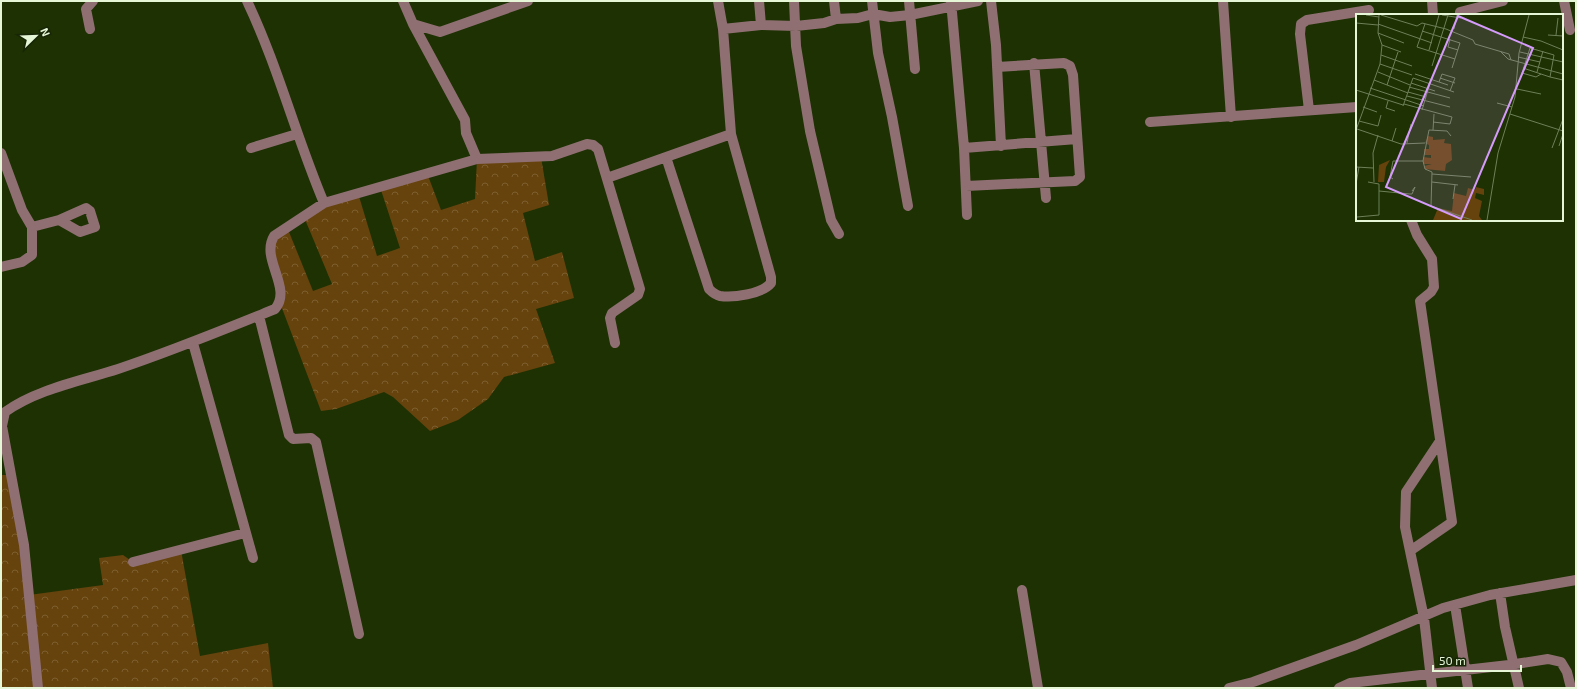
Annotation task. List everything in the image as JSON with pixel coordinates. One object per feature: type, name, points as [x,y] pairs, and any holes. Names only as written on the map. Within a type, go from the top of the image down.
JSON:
[{"type":"street","points":[[90,29],[86,10],[93,1]]},
{"type":"street","points":[[247,1],[324,203]]},
{"type":"street","points":[[403,1],[413,24],[465,120],[466,133],[477,159]]},
{"type":"street","points":[[413,24],[440,32],[528,1]]},
{"type":"street","points":[[666,157],[709,289],[719,296],[728,296],[756,293],[766,289],[771,283],[771,277],[731,134],[723,29],[718,1]]},
{"type":"street","points":[[759,1],[761,25]]},
{"type":"street","points":[[794,1],[796,46],[810,131],[831,220],[838,234]]},
{"type":"street","points":[[834,1],[836,19]]},
{"type":"street","points":[[872,1],[878,53],[892,117],[908,206]]},
{"type":"street","points":[[909,1],[915,69]]},
{"type":"street","points":[[723,29],[761,25],[796,26],[824,23],[836,19],[858,18],[873,14],[890,17],[910,15],[951,4],[978,1]]},
{"type":"street","points":[[991,1],[997,66],[1001,146]]},
{"type":"street","points":[[1223,1],[1231,117]]},
{"type":"street","points":[[1432,1],[1433,14]]},
{"type":"street","points":[[1460,12],[1503,1]]},
{"type":"street","points":[[1564,1],[1570,30]]},
{"type":"street","points":[[951,4],[964,148],[967,215]]},
{"type":"street","points":[[1309,110],[1300,34],[1301,24],[1307,20],[1368,9]]},
{"type":"street","points":[[966,186],[1045,183],[1078,180],[1080,177],[1073,75],[1070,66],[1064,63],[1034,63],[997,66]]},
{"type":"street","points":[[1034,63],[1046,198]]},
{"type":"street","points":[[1150,122],[1356,107]]},
{"type":"street","points":[[251,148],[297,134]]},
{"type":"street","points":[[607,178],[731,134]]},
{"type":"street","points":[[964,148],[1077,139]]},
{"type":"street","points":[[38,688],[24,545],[2,426],[5,412],[14,406],[58,388],[193,343],[275,309],[280,303],[281,292],[270,251],[270,243],[274,236],[324,203],[477,159],[552,156],[587,144],[593,145],[598,149],[640,289],[638,295],[612,313],[610,318],[615,342]]},
{"type":"street","points":[[1,153],[22,210],[32,227],[32,255],[22,262],[1,267]]},
{"type":"street","points":[[32,227],[60,220]]},
{"type":"street","points":[[1410,551],[1452,522],[1420,301],[1431,292],[1434,287],[1432,259],[1417,235],[1411,221]]},
{"type":"street","points":[[259,316],[289,435],[293,439],[311,438],[316,442],[359,634]]},
{"type":"street","points":[[193,343],[253,558]]},
{"type":"street","points":[[1432,688],[1424,618],[1405,527],[1406,492],[1440,441]]},
{"type":"street","points":[[133,562],[245,533]]},
{"type":"street","points":[[1229,688],[1252,682],[1356,645],[1424,618],[1443,608],[1500,593],[1576,580]]},
{"type":"street","points":[[1022,590],[1038,688]]},
{"type":"street","points":[[1500,593],[1519,688]]},
{"type":"street","points":[[1455,605],[1468,688]]},
{"type":"street","points":[[1339,688],[1350,683],[1385,683],[1430,675],[1548,659],[1561,662],[1567,672],[1571,688]]},
{"type":"green space","points":[[541,157],[549,205],[523,213],[535,261],[562,252],[574,298],[536,309],[555,363],[504,377],[488,399],[458,420],[430,431],[393,397],[384,392],[336,409],[321,411],[280,303],[270,251],[274,236],[287,227],[313,291],[332,284],[304,217],[358,193],[377,256],[400,248],[380,187],[427,173],[441,210],[475,199],[477,159]]},
{"type":"green space","points":[[1,475],[11,475],[29,595],[103,585],[99,558],[123,555],[133,562],[181,550],[200,656],[268,643],[273,688],[1,688]]}]
